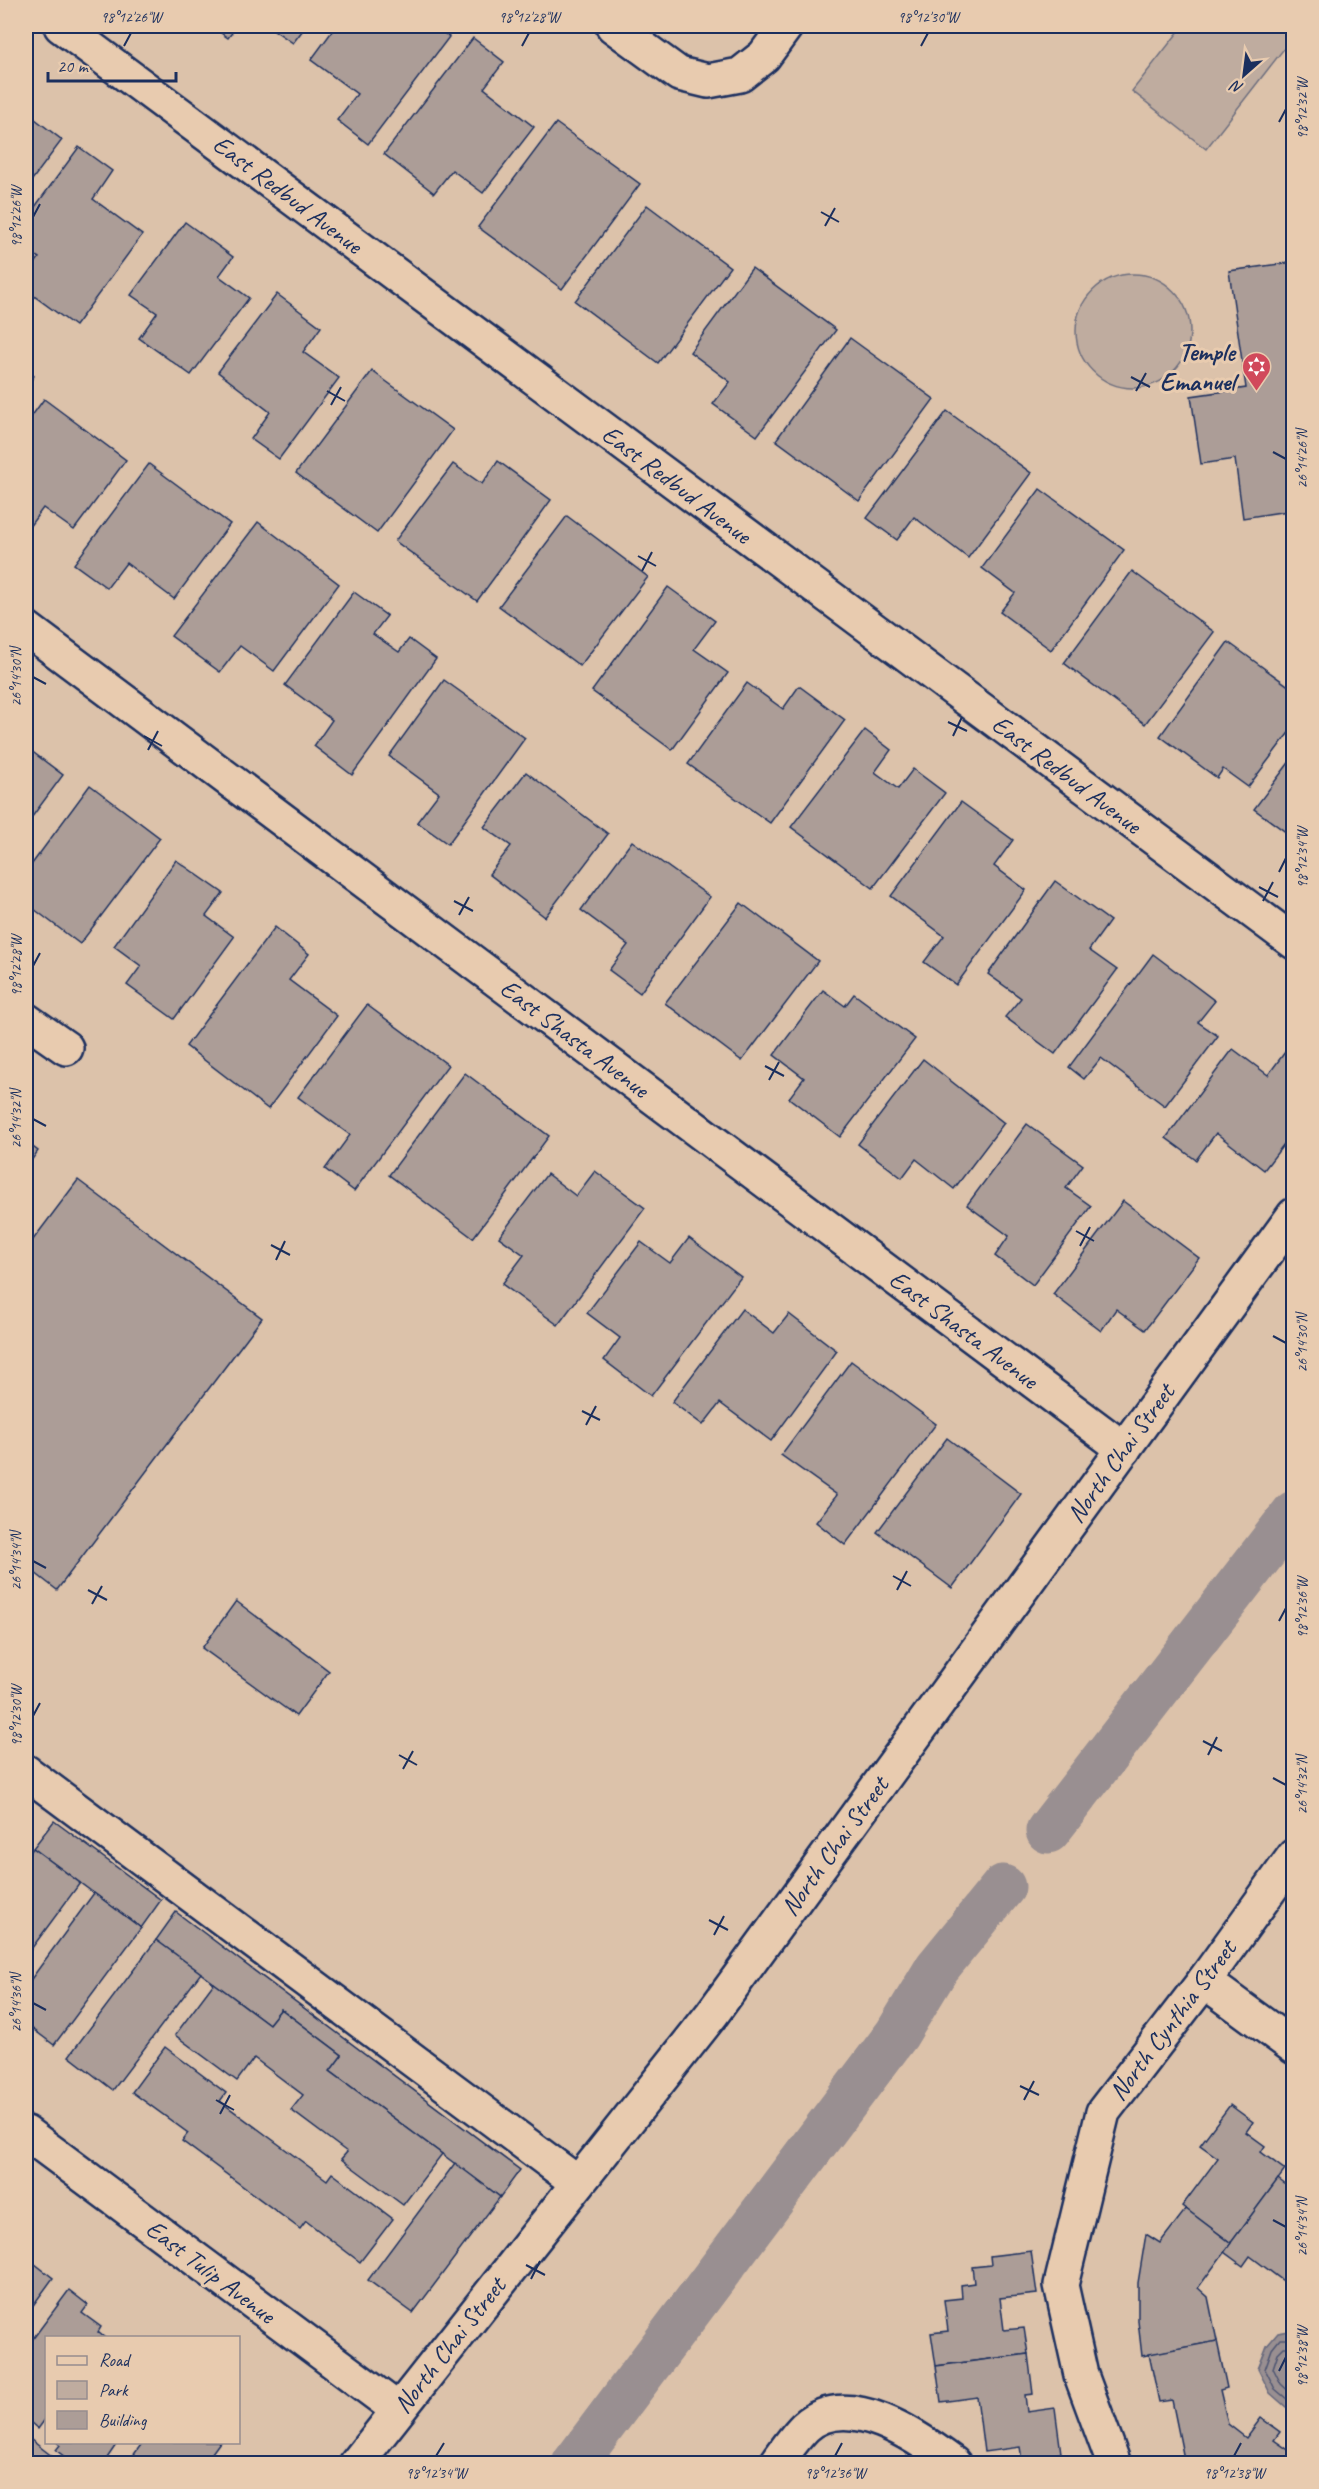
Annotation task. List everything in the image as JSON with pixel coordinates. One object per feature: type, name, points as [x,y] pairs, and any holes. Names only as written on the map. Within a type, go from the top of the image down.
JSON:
[{"type":"street","name":"East Redbud Avenue","points":[[62,26],[1293,942]]},
{"type":"street","points":[[613,26],[679,74],[708,81],[740,75],[764,56],[786,26]]},
{"type":"street","name":"East Shasta Avenue","points":[[26,628],[1124,1449]]},
{"type":"street","points":[[26,1020],[66,1048]]},
{"type":"street","name":"North Chai Street","points":[[356,2463],[712,2014],[1293,1215]]},
{"type":"street","points":[[26,1772],[578,2183]]},
{"type":"street","name":"North Cynthia Street","points":[[1114,2463],[1080,2375],[1061,2285],[1084,2199],[1103,2112],[1204,1981],[1293,1856]]},
{"type":"street","points":[[1204,1981],[1293,2047]]},
{"type":"street","name":"East Tulip Avenue","points":[[26,2133],[397,2409]]},
{"type":"street","points":[[776,2463],[806,2426],[831,2413],[858,2414],[897,2425],[954,2463]]},
{"type":"green space","points":[[1183,26],[1288,26],[1293,30],[1293,37],[1206,149],[1132,91]]},
{"type":"green space","points":[[1133,274],[1155,278],[1173,291],[1186,309],[1190,331],[1186,353],[1173,371],[1155,384],[1133,388],[1111,384],[1093,371],[1080,353],[1076,331],[1080,309],[1093,291],[1111,278]]},
{"type":"water","points":[[1289,2331],[1293,2335],[1293,2413],[1270,2393],[1258,2369],[1267,2346],[1278,2333]]},
{"type":"building","points":[[211,26],[237,26],[228,38]]},
{"type":"building","points":[[268,26],[306,26],[293,43]]},
{"type":"building","points":[[336,26],[434,26],[449,37],[368,144],[337,120],[357,94],[311,60]]},
{"type":"building","points":[[473,38],[504,62],[484,88],[534,127],[483,193],[452,170],[434,193],[384,154]]},
{"type":"building","points":[[26,112],[62,140],[26,188]]},
{"type":"building","points":[[556,123],[640,184],[562,289],[478,227]]},
{"type":"building","points":[[79,147],[112,171],[93,199],[142,235],[75,326],[26,290],[26,276],[39,258],[26,249],[26,219]]},
{"type":"building","points":[[647,205],[730,267],[658,363],[575,301]]},
{"type":"building","points":[[185,222],[233,257],[219,276],[249,298],[191,375],[139,338],[157,313],[131,295]]},
{"type":"building","name":"Temple Emanuel","points":[[1294,262],[1294,510],[1243,518],[1235,459],[1201,464],[1191,396],[1246,388],[1229,271]]},
{"type":"building","points":[[752,268],[836,330],[757,436],[713,404],[730,382],[690,352]]},
{"type":"building","points":[[277,294],[321,327],[303,352],[339,378],[279,459],[251,439],[270,412],[218,372]]},
{"type":"building","points":[[850,338],[934,399],[859,501],[776,440]]},
{"type":"building","points":[[26,370],[34,376],[26,387]]},
{"type":"building","points":[[372,371],[453,430],[377,533],[296,473]]},
{"type":"building","points":[[44,399],[126,460],[74,530],[43,508],[26,531],[26,424]]},
{"type":"building","points":[[947,411],[1031,473],[968,558],[914,517],[897,540],[867,518]]},
{"type":"building","points":[[498,461],[551,500],[477,601],[395,541],[453,464],[482,484]]},
{"type":"building","points":[[149,464],[230,524],[174,599],[126,563],[107,588],[74,564]]},
{"type":"building","points":[[1040,489],[1124,550],[1051,650],[1000,612],[1015,593],[982,568]]},
{"type":"building","points":[[567,516],[648,577],[580,666],[499,606]]},
{"type":"building","points":[[258,522],[339,584],[274,671],[240,646],[220,672],[171,636]]},
{"type":"building","points":[[1132,571],[1214,632],[1145,724],[1064,663]]},
{"type":"building","points":[[668,587],[715,621],[694,649],[728,673],[672,750],[592,691]]},
{"type":"building","points":[[354,592],[387,616],[373,634],[399,652],[409,639],[436,659],[352,775],[314,746],[332,720],[285,685]]},
{"type":"building","points":[[1228,642],[1294,690],[1294,726],[1248,787],[1223,769],[1217,778],[1160,736]]},
{"type":"building","points":[[444,680],[525,738],[448,844],[417,822],[439,793],[389,756]]},
{"type":"building","points":[[747,683],[783,709],[799,686],[845,720],[770,823],[688,764]]},
{"type":"building","points":[[865,730],[891,750],[875,772],[898,789],[913,769],[945,793],[873,888],[791,827]]},
{"type":"building","points":[[26,747],[63,775],[26,825]]},
{"type":"building","points":[[1294,756],[1294,838],[1254,809]]},
{"type":"building","points":[[526,772],[608,834],[545,917],[489,874],[511,846],[484,827]]},
{"type":"building","points":[[90,785],[160,838],[80,944],[26,903],[26,872]]},
{"type":"building","points":[[961,802],[1013,840],[994,866],[1026,890],[956,985],[924,962],[944,936],[891,896]]},
{"type":"building","points":[[632,841],[710,897],[640,993],[609,970],[628,945],[581,910]]},
{"type":"building","points":[[176,860],[223,893],[206,916],[234,937],[174,1019],[127,985],[141,966],[114,946]]},
{"type":"building","points":[[1055,881],[1110,921],[1089,950],[1117,970],[1055,1054],[1005,1017],[1021,998],[988,974]]},
{"type":"building","points":[[741,903],[818,961],[742,1061],[665,1003]]},
{"type":"building","points":[[275,927],[309,954],[289,980],[337,1016],[268,1109],[186,1046]]},
{"type":"building","points":[[1153,954],[1215,1001],[1198,1022],[1218,1036],[1165,1106],[1101,1058],[1084,1079],[1069,1067]]},
{"type":"building","points":[[823,990],[845,1006],[854,994],[915,1039],[840,1137],[789,1098],[804,1078],[774,1055]]},
{"type":"building","points":[[367,1005],[448,1065],[354,1191],[325,1169],[350,1135],[298,1097]]},
{"type":"building","points":[[1288,1048],[1294,1052],[1294,1131],[1264,1170],[1216,1133],[1196,1160],[1166,1138],[1233,1049],[1268,1075]]},
{"type":"building","points":[[923,1059],[1004,1123],[954,1189],[916,1159],[902,1178],[858,1144]]},
{"type":"building","points":[[465,1073],[549,1136],[473,1238],[389,1175]]},
{"type":"building","points":[[1027,1124],[1083,1165],[1066,1188],[1091,1206],[1033,1285],[995,1256],[1009,1236],[967,1205]]},
{"type":"building","points":[[26,1142],[38,1151],[26,1168]]},
{"type":"building","points":[[595,1171],[645,1208],[558,1325],[502,1284],[524,1255],[499,1237],[547,1174],[576,1196]]},
{"type":"building","points":[[78,1180],[262,1318],[57,1590],[26,1566],[26,1249]]},
{"type":"building","points":[[1123,1201],[1199,1258],[1145,1330],[1116,1309],[1101,1331],[1053,1294]]},
{"type":"building","points":[[689,1238],[741,1277],[651,1396],[604,1360],[620,1338],[587,1313],[641,1242],[670,1263]]},
{"type":"building","points":[[742,1309],[774,1333],[789,1314],[837,1351],[771,1441],[720,1403],[703,1425],[672,1402]]},
{"type":"building","points":[[851,1361],[936,1424],[845,1545],[816,1522],[837,1495],[781,1455]]},
{"type":"building","points":[[947,1438],[1021,1494],[952,1588],[877,1532]]},
{"type":"building","points":[[236,1601],[329,1671],[296,1716],[202,1648]]},
{"type":"building","points":[[54,1821],[161,1900],[141,1928],[33,1848]]},
{"type":"building","points":[[33,1848],[80,1883],[26,1956],[26,1859]]},
{"type":"building","points":[[94,1893],[141,1928],[54,2045],[26,2024],[26,1986]]},
{"type":"building","points":[[176,1912],[520,2170],[500,2197],[330,2071],[342,2055],[281,2009],[269,2024],[156,1940]]},
{"type":"building","points":[[156,1940],[201,1973],[113,2090],[69,2056]]},
{"type":"building","points":[[214,1983],[269,2024],[281,2009],[342,2055],[330,2071],[442,2154],[403,2205],[341,2159],[347,2152],[291,2110],[303,2095],[254,2058],[237,2081],[175,2035]]},
{"type":"building","points":[[165,2047],[226,2093],[220,2101],[327,2180],[332,2173],[393,2219],[360,2262],[306,2221],[300,2229],[182,2141],[188,2133],[132,2092]]},
{"type":"building","points":[[1230,2105],[1253,2122],[1246,2132],[1265,2146],[1261,2152],[1285,2170],[1231,2243],[1182,2206],[1218,2158],[1200,2145]]},
{"type":"building","points":[[455,2163],[500,2197],[413,2313],[368,2280]]},
{"type":"building","points":[[1278,2179],[1294,2191],[1294,2289],[1250,2256],[1243,2266],[1224,2252]]},
{"type":"building","points":[[1186,2209],[1231,2243],[1198,2288],[1208,2297],[1217,2341],[1142,2356],[1138,2321],[1138,2283],[1146,2234],[1160,2243]]},
{"type":"building","points":[[1031,2251],[1037,2294],[1000,2298],[1004,2330],[1024,2328],[1028,2354],[936,2366],[931,2333],[948,2331],[944,2300],[962,2298],[961,2285],[974,2283],[972,2267],[991,2265],[990,2256]]},
{"type":"building","points":[[26,2257],[53,2278],[26,2315]]},
{"type":"building","points":[[69,2290],[88,2305],[82,2313],[101,2327],[98,2332],[103,2336],[45,2336],[45,2419],[38,2429],[30,2422],[26,2427],[26,2348]]},
{"type":"building","points":[[1217,2341],[1227,2388],[1220,2390],[1228,2424],[1246,2438],[1261,2418],[1280,2432],[1274,2440],[1294,2454],[1294,2464],[1185,2464],[1172,2400],[1159,2402],[1149,2354]]},
{"type":"building","points":[[1028,2354],[1033,2394],[1025,2395],[1027,2412],[1055,2408],[1061,2453],[1022,2459],[1020,2447],[984,2452],[977,2397],[941,2402],[936,2366]]},
{"type":"building","points":[[26,2436],[62,2464],[26,2464]]},
{"type":"building","points":[[117,2444],[103,2464],[74,2464],[56,2450],[60,2445]]},
{"type":"building","points":[[142,2444],[219,2444],[204,2464],[127,2464]]},
{"type":"waterway","points":[[1048,1831],[1294,1513]]},
{"type":"waterway","points":[[574,2464],[897,2034],[937,1968],[1003,1887]]},
{"type":"place","name":"Temple Emanuel","points":[[1256,392]]}]
